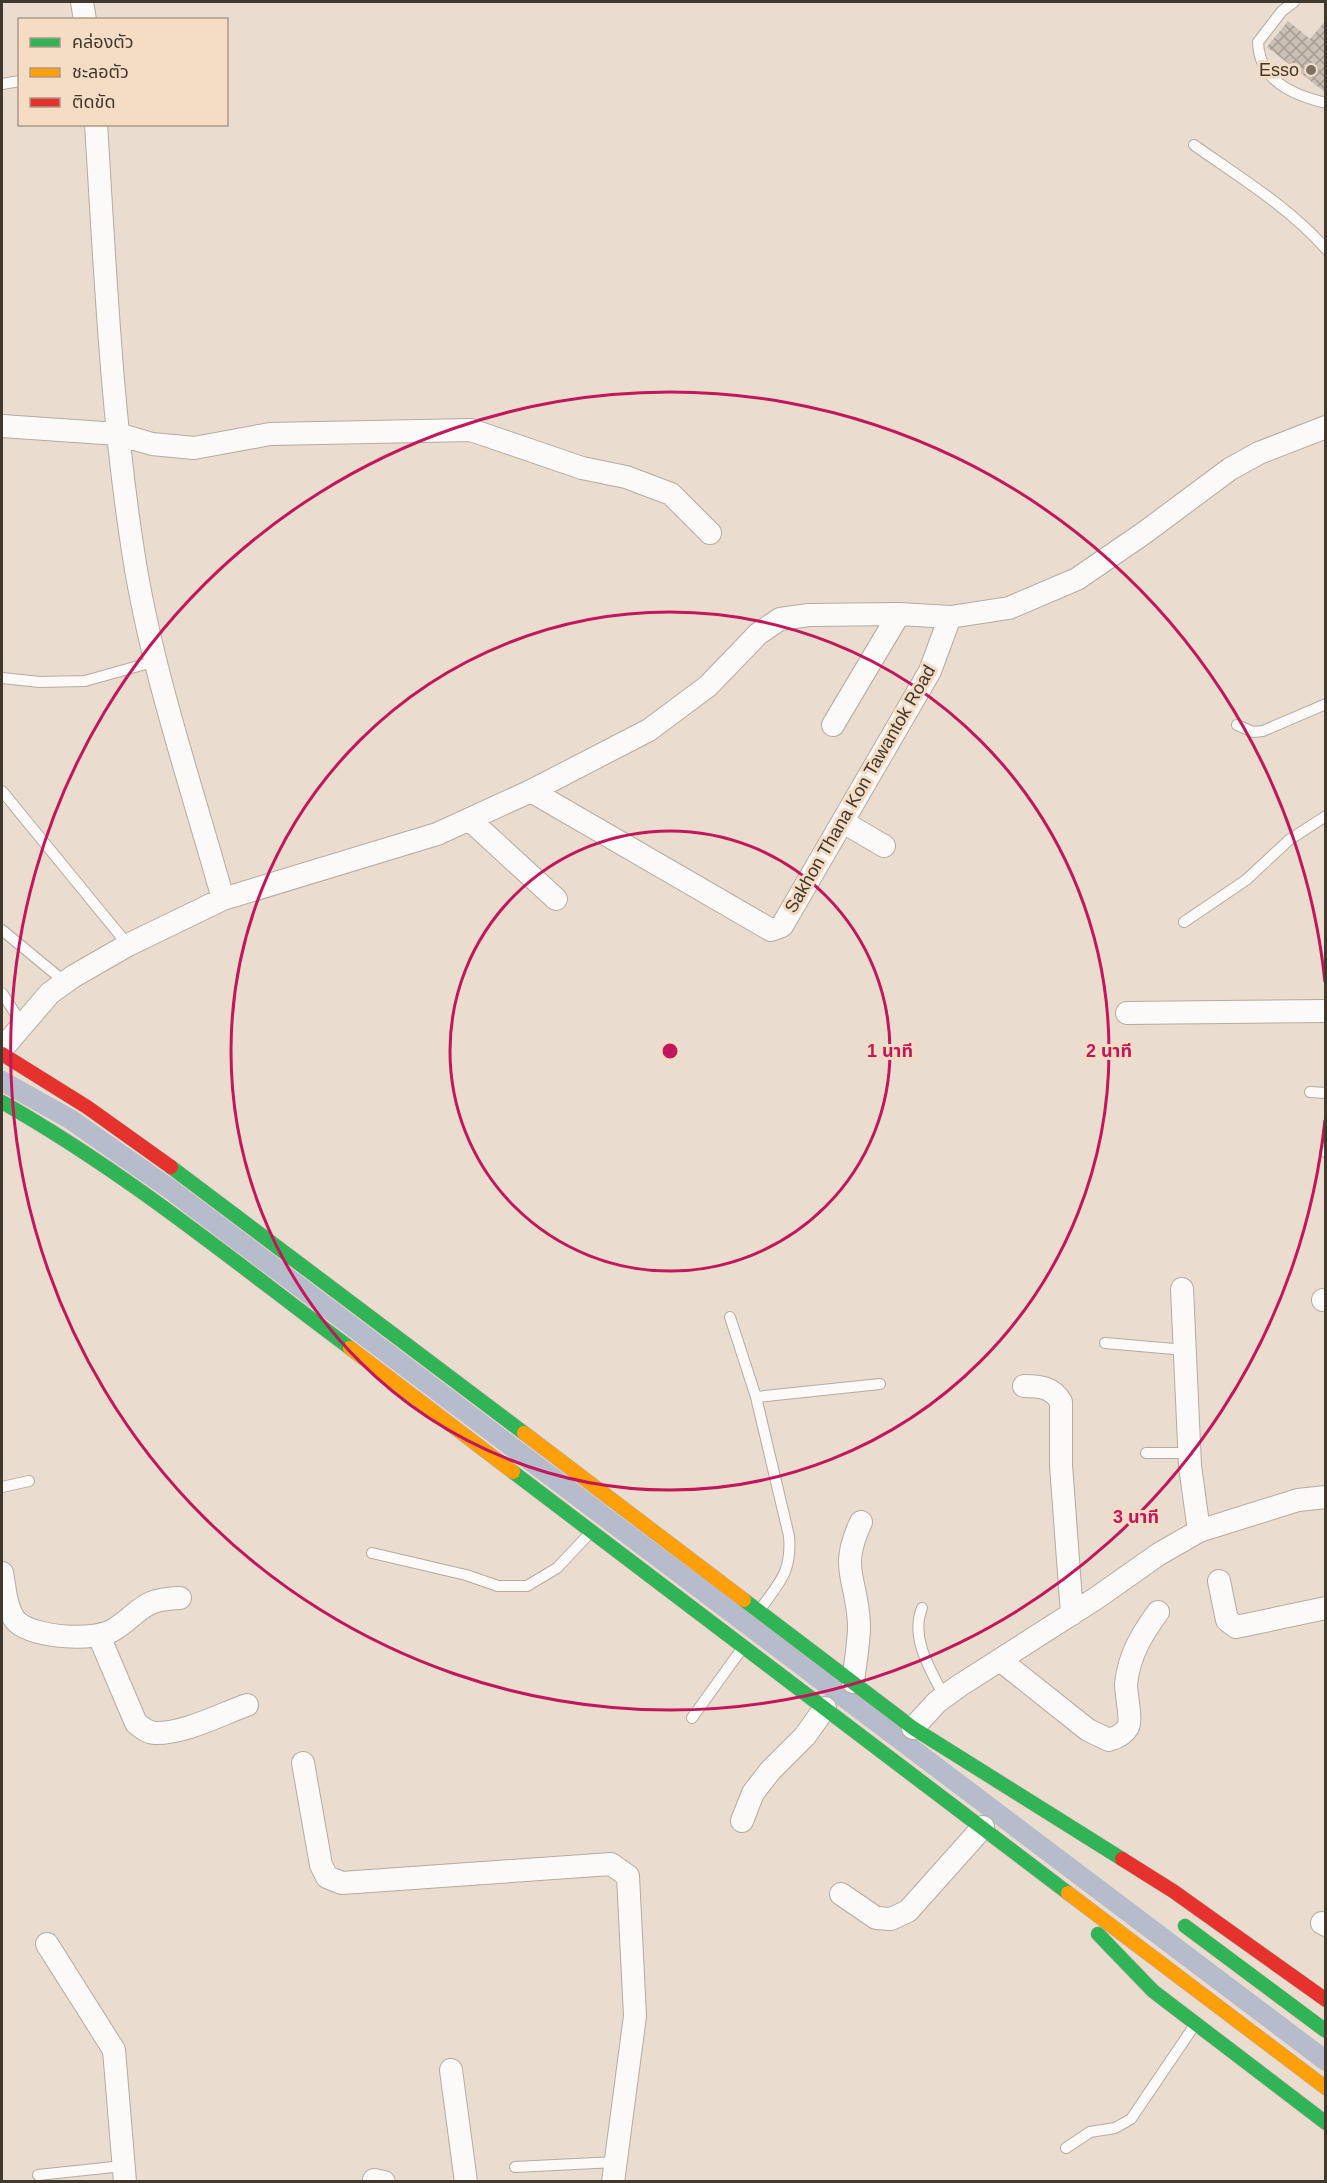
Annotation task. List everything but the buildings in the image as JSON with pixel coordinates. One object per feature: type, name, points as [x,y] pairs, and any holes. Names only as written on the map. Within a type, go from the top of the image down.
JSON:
[{"type":"street","points":[[82,2],[85,18]]},
{"type":"street","points":[[96,126],[118,434],[133,552],[156,661],[223,898]]},
{"type":"street","points":[[2,426],[118,434],[152,444],[194,448],[270,434],[471,430],[582,468],[626,477],[671,494],[710,533]]},
{"type":"street","points":[[2,1049],[50,993],[65,982],[128,945],[223,898],[437,834],[531,791],[649,730],[708,686],[758,634],[780,619],[809,615],[899,614],[950,617],[1009,608],[1077,579],[1230,469],[1259,453],[1326,427]]},
{"type":"street","points":[[833,725],[899,614]]},
{"type":"street","name":"Sakhon Thana Kon Tawantok Road","points":[[531,791],[771,930],[782,926],[930,671],[950,617]]},
{"type":"street","points":[[470,820],[556,899]]},
{"type":"street","points":[[843,822],[884,846]]},
{"type":"street","points":[[1127,1013],[1326,1011]]},
{"type":"street","points":[[2,1054],[87,1107],[182,1174],[913,1728],[1135,1867],[1169,1896],[1326,2000]]},
{"type":"street","points":[[2,1102],[67,1139],[159,1204],[1326,2088]]},
{"type":"street","points":[[1182,1289],[1192,1491],[1199,1531]]},
{"type":"street","points":[[1024,1386],[1043,1386],[1058,1396],[1061,1402],[1062,1486],[1072,1614]]},
{"type":"street","points":[[913,1728],[944,1696],[1072,1614],[1159,1554],[1199,1531],[1299,1500],[1326,1497]]},
{"type":"street","points":[[853,1682],[859,1625],[849,1568],[850,1545],[861,1522]]},
{"type":"street","points":[[2,1573],[11,1613],[18,1622],[46,1635],[99,1636],[115,1629],[131,1614],[158,1598],[180,1598]]},
{"type":"street","points":[[1220,1581],[1227,1620],[1236,1627],[1326,1608]]},
{"type":"street","points":[[1000,1660],[1088,1730],[1109,1740],[1117,1737],[1127,1728],[1129,1721],[1126,1684],[1130,1662],[1142,1634],[1158,1612]]},
{"type":"street","points":[[99,1636],[136,1723],[145,1730],[156,1733],[180,1729],[247,1705]]},
{"type":"street","points":[[741,1821],[753,1793],[770,1771],[805,1736],[825,1708]]},
{"type":"street","points":[[303,1763],[321,1865],[327,1877],[342,1883],[611,1864],[628,1876],[635,2016],[615,2172]]},
{"type":"street","points":[[842,1894],[876,1918],[891,1919],[908,1911],[983,1827]]},
{"type":"street","points":[[1032,1864],[1153,1991],[1326,2122]]},
{"type":"street","points":[[1135,1867],[1185,1883],[1215,1903]]},
{"type":"street","points":[[1175,1918],[1326,2031]]},
{"type":"street","points":[[47,1944],[114,2050],[124,2174]]},
{"type":"street","points":[[451,2070],[464,2181]]},
{"type":"street","points":[[1293,2097],[1326,2130]]},
{"type":"lane","points":[[1294,2],[1282,11],[1258,42],[1259,57],[1268,73],[1281,86],[1299,96],[1326,103]]},
{"type":"lane","points":[[2,84],[18,81]]},
{"type":"lane","points":[[1194,145],[1313,234],[1326,249]]},
{"type":"lane","points":[[2,678],[40,682],[85,681],[156,661]]},
{"type":"lane","points":[[1237,725],[1253,732],[1263,731],[1326,704]]},
{"type":"lane","points":[[2,790],[128,945]]},
{"type":"lane","points":[[1184,922],[1246,880],[1289,840],[1326,816]]},
{"type":"lane","points":[[2,930],[65,982]]},
{"type":"lane","points":[[2,993],[22,1024]]},
{"type":"lane","points":[[1310,1092],[1326,1093]]},
{"type":"lane","points":[[730,1317],[756,1397],[789,1536],[791,1556],[787,1572],[759,1611]]},
{"type":"lane","points":[[1106,1343],[1186,1350]]},
{"type":"lane","points":[[756,1397],[880,1384]]},
{"type":"lane","points":[[1146,1453],[1190,1453]]},
{"type":"lane","points":[[2,1487],[29,1480]]},
{"type":"lane","points":[[372,1553],[466,1575],[498,1586],[527,1586],[557,1568],[591,1532]]},
{"type":"lane","points":[[922,1608],[916,1623],[919,1635],[925,1657],[944,1696]]},
{"type":"lane","points":[[692,1718],[743,1646]]},
{"type":"lane","points":[[1066,2148],[1090,2132],[1115,2128],[1131,2120],[1196,2024]]},
{"type":"lane","points":[[515,2167],[615,2172]]},
{"type":"lane","points":[[38,2175],[124,2174]]},
{"type":"waterway","points":[[2,1081],[70,1119],[170,1189],[1326,2061]]},
{"type":"traffic: fast","points":[[2,1102],[48,1129],[137,1188],[350,1348]]},
{"type":"traffic: fast","points":[[171,1167],[524,1433]]},
{"type":"traffic: fast","points":[[513,1472],[1068,1893]]},
{"type":"traffic: fast","points":[[744,1600],[913,1728],[1122,1859]]},
{"type":"traffic: fast","points":[[1185,1926],[1326,2031]]},
{"type":"traffic: fast","points":[[1098,1934],[1153,1991],[1326,2123]]},
{"type":"traffic: slow","points":[[350,1348],[513,1472]]},
{"type":"traffic: slow","points":[[524,1433],[744,1600]]},
{"type":"traffic: slow","points":[[1068,1893],[1326,2088]]},
{"type":"traffic: jam","points":[[2,1054],[87,1107],[171,1167]]},
{"type":"traffic: jam","points":[[1122,1859],[1173,1891],[1326,2000]]},
{"type":"place","name":"Esso","points":[[1311,70]]}]
